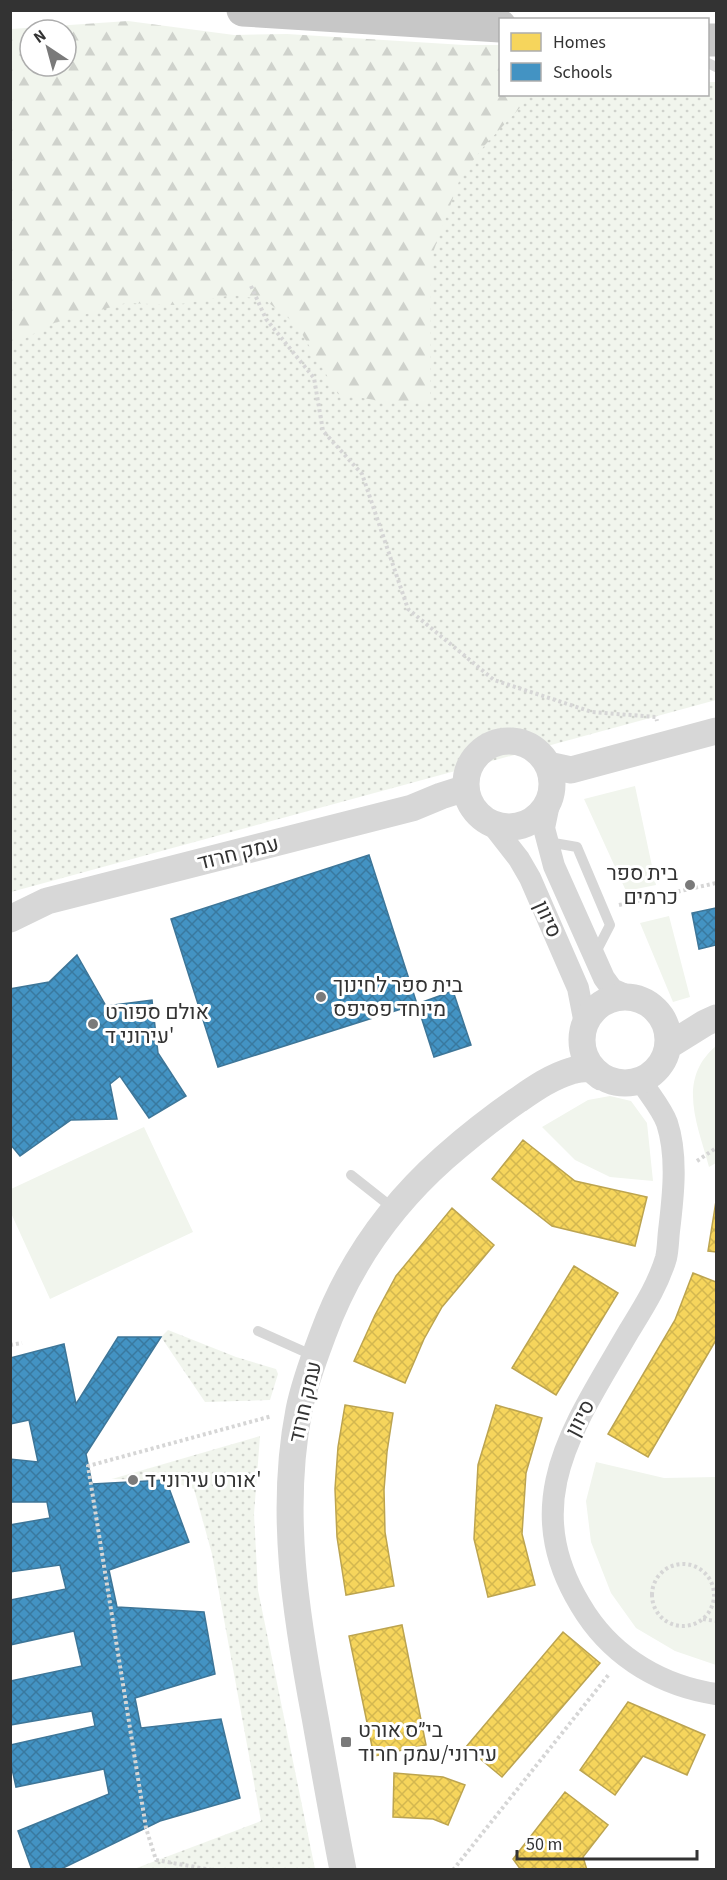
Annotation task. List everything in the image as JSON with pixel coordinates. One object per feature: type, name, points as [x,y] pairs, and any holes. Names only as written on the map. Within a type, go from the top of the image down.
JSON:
[{"type":"highway","points":[[243,10],[499,26]]},
{"type":"street","points":[[548,765],[571,770],[717,731]]},
{"type":"street","points":[[512,741],[527,744],[540,753],[548,765],[553,784],[550,800],[542,813],[531,822],[505,828],[490,824],[478,815],[470,802],[466,788],[468,770],[476,757],[497,742],[512,741]]},
{"type":"street","name":"עמק חרוד","points":[[10,919],[47,901],[412,808],[466,788]]},
{"type":"street","name":"סיוון","points":[[550,800],[544,828],[554,866],[594,956],[612,989],[628,996]]},
{"type":"street","name":"סיוון","points":[[490,824],[519,860],[530,878],[578,988],[585,1024]]},
{"type":"street","points":[[628,996],[643,1000],[655,1009],[668,1031],[668,1046],[663,1060],[654,1073],[641,1081],[630,1084],[615,1083],[601,1077],[590,1066],[581,1044],[589,1015],[600,1004],[614,998],[628,996]]},
{"type":"street","points":[[668,1046],[717,1018]]},
{"type":"street","name":"עמק חרוד","points":[[343,1869],[299,1632],[292,1565],[290,1513],[292,1459],[299,1409],[315,1356],[333,1307],[358,1260],[394,1209],[429,1171],[476,1129],[539,1085],[571,1071],[590,1068],[601,1077]]},
{"type":"street","name":"סיוון","points":[[641,1081],[667,1122],[673,1162],[672,1204],[666,1257],[654,1288],[567,1441],[555,1479],[551,1517],[559,1559],[572,1592],[595,1627],[623,1656],[651,1674],[693,1690],[717,1694]]},
{"type":"lane","points":[[547,842],[577,847],[603,908],[610,925],[594,956]]},
{"type":"lane","points":[[351,1175],[394,1209]]},
{"type":"lane","points":[[258,1331],[315,1356]]},
{"type":"path","points":[[251,286],[266,319],[314,378],[323,431],[362,474],[408,609],[494,680],[592,712],[656,717],[663,745]]},
{"type":"path","points":[[603,908],[717,883]]},
{"type":"path","points":[[10,1345],[22,1342]]},
{"type":"path","points":[[212,1869],[156,1860],[146,1828],[88,1466],[265,1418]]},
{"type":"path","points":[[710,1579],[714,1590],[714,1601],[710,1611],[703,1619],[678,1626],[667,1622],[659,1615],[653,1602],[652,1591],[655,1581],[662,1572],[673,1565],[683,1563],[694,1566],[717,1583]]},
{"type":"path","points":[[703,1619],[717,1621]]},
{"type":"path","points":[[453,1869],[623,1656]]},
{"type":"green space","points":[[128,21],[234,35],[287,34],[464,45],[499,45],[499,96],[531,96],[485,145],[461,176],[431,258],[430,403],[381,401],[338,394],[296,324],[265,300],[233,295],[175,305],[126,303],[54,323],[11,346],[11,29],[18,29],[18,78],[78,78],[78,24]]},
{"type":"green space","points":[[10,47],[18,55],[18,78],[78,78],[78,67],[499,94],[499,96],[709,96],[709,82],[716,82],[716,700],[11,892]]},
{"type":"green space","points":[[635,786],[656,885],[626,891],[584,799]]},
{"type":"green space","points":[[669,916],[690,997],[673,1002],[640,923]]},
{"type":"green space","points":[[716,1046],[716,1163],[709,1167],[696,1119],[693,1088],[696,1073],[704,1059]]},
{"type":"green space","points":[[610,1096],[631,1101],[647,1123],[653,1181],[610,1177],[575,1160],[542,1127],[588,1100]]},
{"type":"green space","points":[[144,1127],[193,1232],[50,1299],[11,1213],[11,1189]]},
{"type":"green space","points":[[168,1330],[236,1357],[276,1369],[278,1374],[270,1400],[205,1402],[161,1337]]},
{"type":"green space","points":[[260,1436],[254,1514],[258,1590],[315,1869],[134,1869],[261,1821],[212,1554],[194,1489],[166,1480],[112,1479]]},
{"type":"green space","points":[[596,1462],[664,1478],[716,1477],[716,1665],[675,1651],[636,1628],[611,1593],[591,1542],[586,1501]]},
{"type":"building: Homes","points":[[523,1140],[575,1181],[647,1197],[635,1246],[552,1226],[492,1179]]},
{"type":"building: Homes","points":[[716,1201],[716,1252],[708,1251]]},
{"type":"building: Homes","points":[[452,1208],[494,1245],[442,1307],[424,1339],[405,1383],[354,1361],[396,1276]]},
{"type":"building: Homes","points":[[574,1266],[618,1293],[556,1395],[512,1368]]},
{"type":"building: Homes","points":[[693,1273],[716,1282],[716,1340],[648,1457],[608,1434],[675,1320]]},
{"type":"building: Homes","points":[[345,1405],[393,1413],[384,1490],[385,1532],[394,1586],[346,1595],[337,1537],[335,1489],[338,1447]]},
{"type":"building: Homes","points":[[496,1405],[542,1418],[526,1473],[522,1534],[535,1585],[488,1597],[474,1539],[478,1465]]},
{"type":"building: Homes","points":[[402,1625],[426,1745],[374,1756],[349,1636]]},
{"type":"building: Homes","points":[[563,1632],[600,1663],[502,1777],[466,1747]]},
{"type":"building: Homes","points":[[628,1702],[705,1735],[687,1775],[643,1756],[615,1795],[580,1770]]},
{"type":"building: Homes","points":[[394,1773],[443,1777],[465,1785],[448,1825],[433,1819],[393,1817]]},
{"type":"building: Homes","points":[[565,1792],[608,1825],[583,1857],[587,1870],[521,1870],[513,1859]]},
{"type":"building: Schools","points":[[369,855],[417,1004],[218,1067],[171,919]]},
{"type":"building: Schools","points":[[716,908],[716,945],[699,949],[692,913]]},
{"type":"building: Schools","name":"אולם ספורט עירוני ד'","points":[[77,955],[106,1006],[152,1000],[158,1053],[186,1096],[149,1118],[120,1076],[110,1084],[117,1119],[71,1120],[20,1156],[10,1144],[10,989],[49,982]]},
{"type":"building: Schools","points":[[453,991],[471,1045],[434,1057],[417,1004]]},
{"type":"building: Schools","points":[[118,1337],[161,1337],[86,1454],[92,1484],[166,1480],[189,1542],[109,1570],[117,1607],[204,1612],[215,1674],[135,1698],[141,1728],[221,1719],[240,1798],[160,1821],[59,1870],[32,1870],[18,1831],[109,1794],[104,1769],[16,1787],[10,1760],[10,1745],[95,1726],[92,1711],[10,1725],[10,1681],[82,1666],[74,1631],[10,1645],[10,1600],[66,1589],[60,1565],[10,1572],[10,1525],[50,1518],[47,1502],[10,1502],[10,1459],[38,1462],[29,1420],[10,1424],[10,1358],[64,1344],[76,1404]]},
{"type":"place","name":"בית ספר כרמים","points":[[690,885]]},
{"type":"place","name":"בית ספר לחינוך מיוחד פסיפס","points":[[321,997]]},
{"type":"place","name":"אולם ספורט עירוני ד'","points":[[93,1024]]},
{"type":"place","name":"אורט עירוני ד'","points":[[133,1480]]},
{"type":"place","name":"בי״ס אורט עירוני/עמק חרוד","points":[[346,1742]]}]
